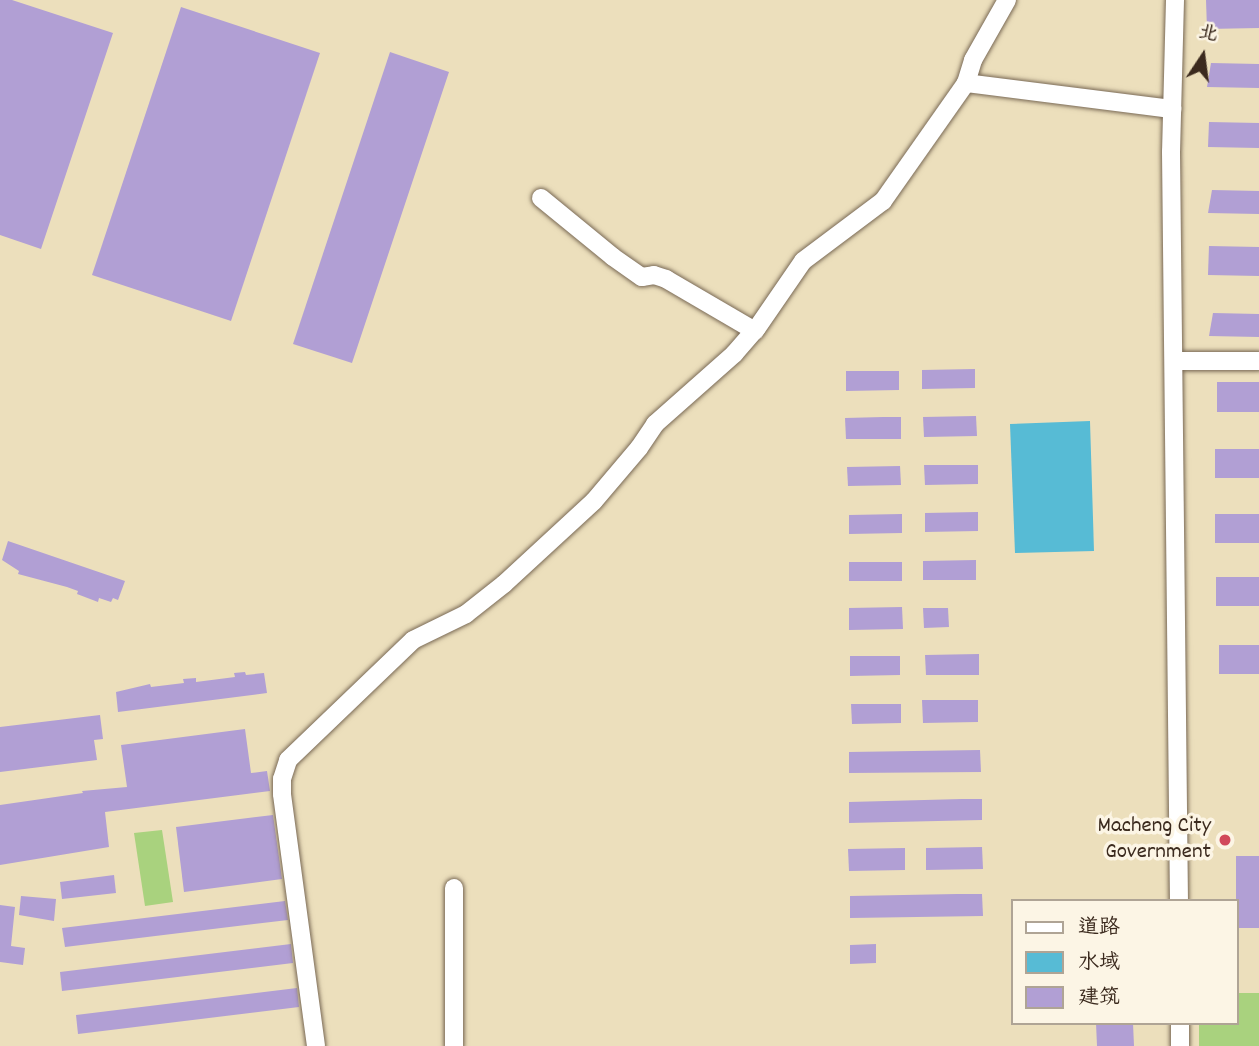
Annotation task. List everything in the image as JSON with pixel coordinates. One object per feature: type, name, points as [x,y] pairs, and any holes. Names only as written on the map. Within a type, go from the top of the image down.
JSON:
[{"type":"street","points":[[316,1046],[282,794],[282,779],[288,760],[413,640],[466,614],[566,528],[639,448],[656,424],[734,354],[755,331],[803,261],[883,201],[966,83],[973,60],[1007,0]]},
{"type":"street","points":[[1175,0],[1172,108],[1179,899]]},
{"type":"street","points":[[966,83],[1172,108]]},
{"type":"street","points":[[541,198],[613,257],[642,276],[654,275],[666,279],[755,331]]},
{"type":"street","points":[[1174,361],[1259,361]]},
{"type":"street","points":[[454,888],[454,1046]]},
{"type":"street","points":[[1180,1025],[1180,1046]]},
{"type":"green space","points":[[162,830],[173,902],[145,906],[134,833]]},
{"type":"green space","points":[[1238,993],[1259,993],[1259,1046],[1199,1046],[1199,1025],[1238,1025]]},
{"type":"water","points":[[1090,421],[1094,551],[1015,553],[1010,424]]},
{"type":"building","points":[[0,0],[12,0],[113,33],[41,249],[0,235]]},
{"type":"building","points":[[1206,0],[1259,0],[1259,28],[1207,29]]},
{"type":"building","points":[[181,7],[320,53],[231,321],[92,275]]},
{"type":"building","points":[[390,52],[449,72],[352,363],[293,344]]},
{"type":"building","points":[[1211,63],[1259,64],[1259,88],[1207,87]]},
{"type":"building","points":[[1209,122],[1259,123],[1259,148],[1208,147]]},
{"type":"building","points":[[1212,190],[1259,191],[1259,214],[1208,213]]},
{"type":"building","points":[[1209,246],[1259,247],[1259,276],[1208,275]]},
{"type":"building","points":[[1213,313],[1259,314],[1259,337],[1209,336]]},
{"type":"building","points":[[975,369],[975,388],[922,389],[922,370]]},
{"type":"building","points":[[846,371],[899,371],[899,390],[846,391]]},
{"type":"building","points":[[1217,382],[1259,382],[1259,412],[1217,412]]},
{"type":"building","points":[[976,416],[977,436],[924,437],[923,417]]},
{"type":"building","points":[[901,417],[901,439],[846,439],[845,418]]},
{"type":"building","points":[[1215,449],[1259,449],[1259,478],[1215,478]]},
{"type":"building","points":[[924,465],[978,465],[978,484],[925,485]]},
{"type":"building","points":[[900,466],[901,485],[848,486],[847,467]]},
{"type":"building","points":[[978,512],[978,531],[925,532],[925,513]]},
{"type":"building","points":[[902,514],[902,533],[849,534],[849,515]]},
{"type":"building","points":[[1215,514],[1259,514],[1259,543],[1215,543]]},
{"type":"building","points":[[8,541],[125,581],[118,600],[113,598],[111,602],[99,598],[98,602],[67,587],[18,574],[19,571],[2,560]]},
{"type":"building","points":[[976,560],[976,580],[923,580],[923,561]]},
{"type":"building","points":[[849,562],[902,562],[902,581],[849,581]]},
{"type":"building","points":[[1216,577],[1259,577],[1259,606],[1216,606]]},
{"type":"building","points":[[902,607],[903,629],[849,630],[849,608]]},
{"type":"building","points":[[923,608],[948,608],[949,627],[924,628]]},
{"type":"building","points":[[1219,645],[1259,645],[1259,674],[1219,674]]},
{"type":"building","points":[[979,654],[979,675],[926,675],[925,655]]},
{"type":"building","points":[[850,656],[900,656],[900,675],[850,676]]},
{"type":"building","points":[[245,672],[246,675],[264,673],[267,693],[118,712],[116,692],[150,684],[151,687],[184,683],[183,679],[196,678],[196,682],[235,677],[234,673]]},
{"type":"building","points":[[922,700],[978,700],[978,722],[923,723]]},
{"type":"building","points":[[851,704],[901,704],[901,723],[852,724]]},
{"type":"building","points":[[100,715],[103,739],[94,740],[97,760],[0,772],[0,727]]},
{"type":"building","points":[[245,729],[251,773],[267,771],[270,791],[105,812],[109,847],[0,865],[0,805],[83,793],[82,791],[127,787],[121,745]]},
{"type":"building","points":[[980,750],[981,772],[849,773],[849,752]]},
{"type":"building","points":[[982,799],[982,820],[849,823],[849,802]]},
{"type":"building","points":[[273,815],[282,879],[184,892],[176,827]]},
{"type":"building","points":[[982,847],[983,869],[926,870],[926,848]]},
{"type":"building","points":[[905,848],[905,870],[849,871],[848,849]]},
{"type":"building","points":[[1236,856],[1259,856],[1259,928],[1238,928]]},
{"type":"building","points":[[114,875],[116,893],[62,899],[60,882]]},
{"type":"building","points":[[982,894],[983,916],[850,918],[850,896]]},
{"type":"building","points":[[21,896],[56,899],[54,921],[19,915]]},
{"type":"building","points":[[285,901],[288,920],[65,947],[62,928]]},
{"type":"building","points":[[0,905],[15,907],[11,946],[25,948],[23,965],[0,962]]},
{"type":"building","points":[[291,944],[293,963],[62,991],[60,972]]},
{"type":"building","points":[[876,944],[876,963],[850,964],[850,945]]},
{"type":"building","points":[[297,988],[299,1007],[78,1034],[76,1015]]},
{"type":"building","points":[[1096,1025],[1133,1025],[1134,1046],[1097,1046]]},
{"type":"place","name":"Macheng City Government","points":[[1225,840]]}]
